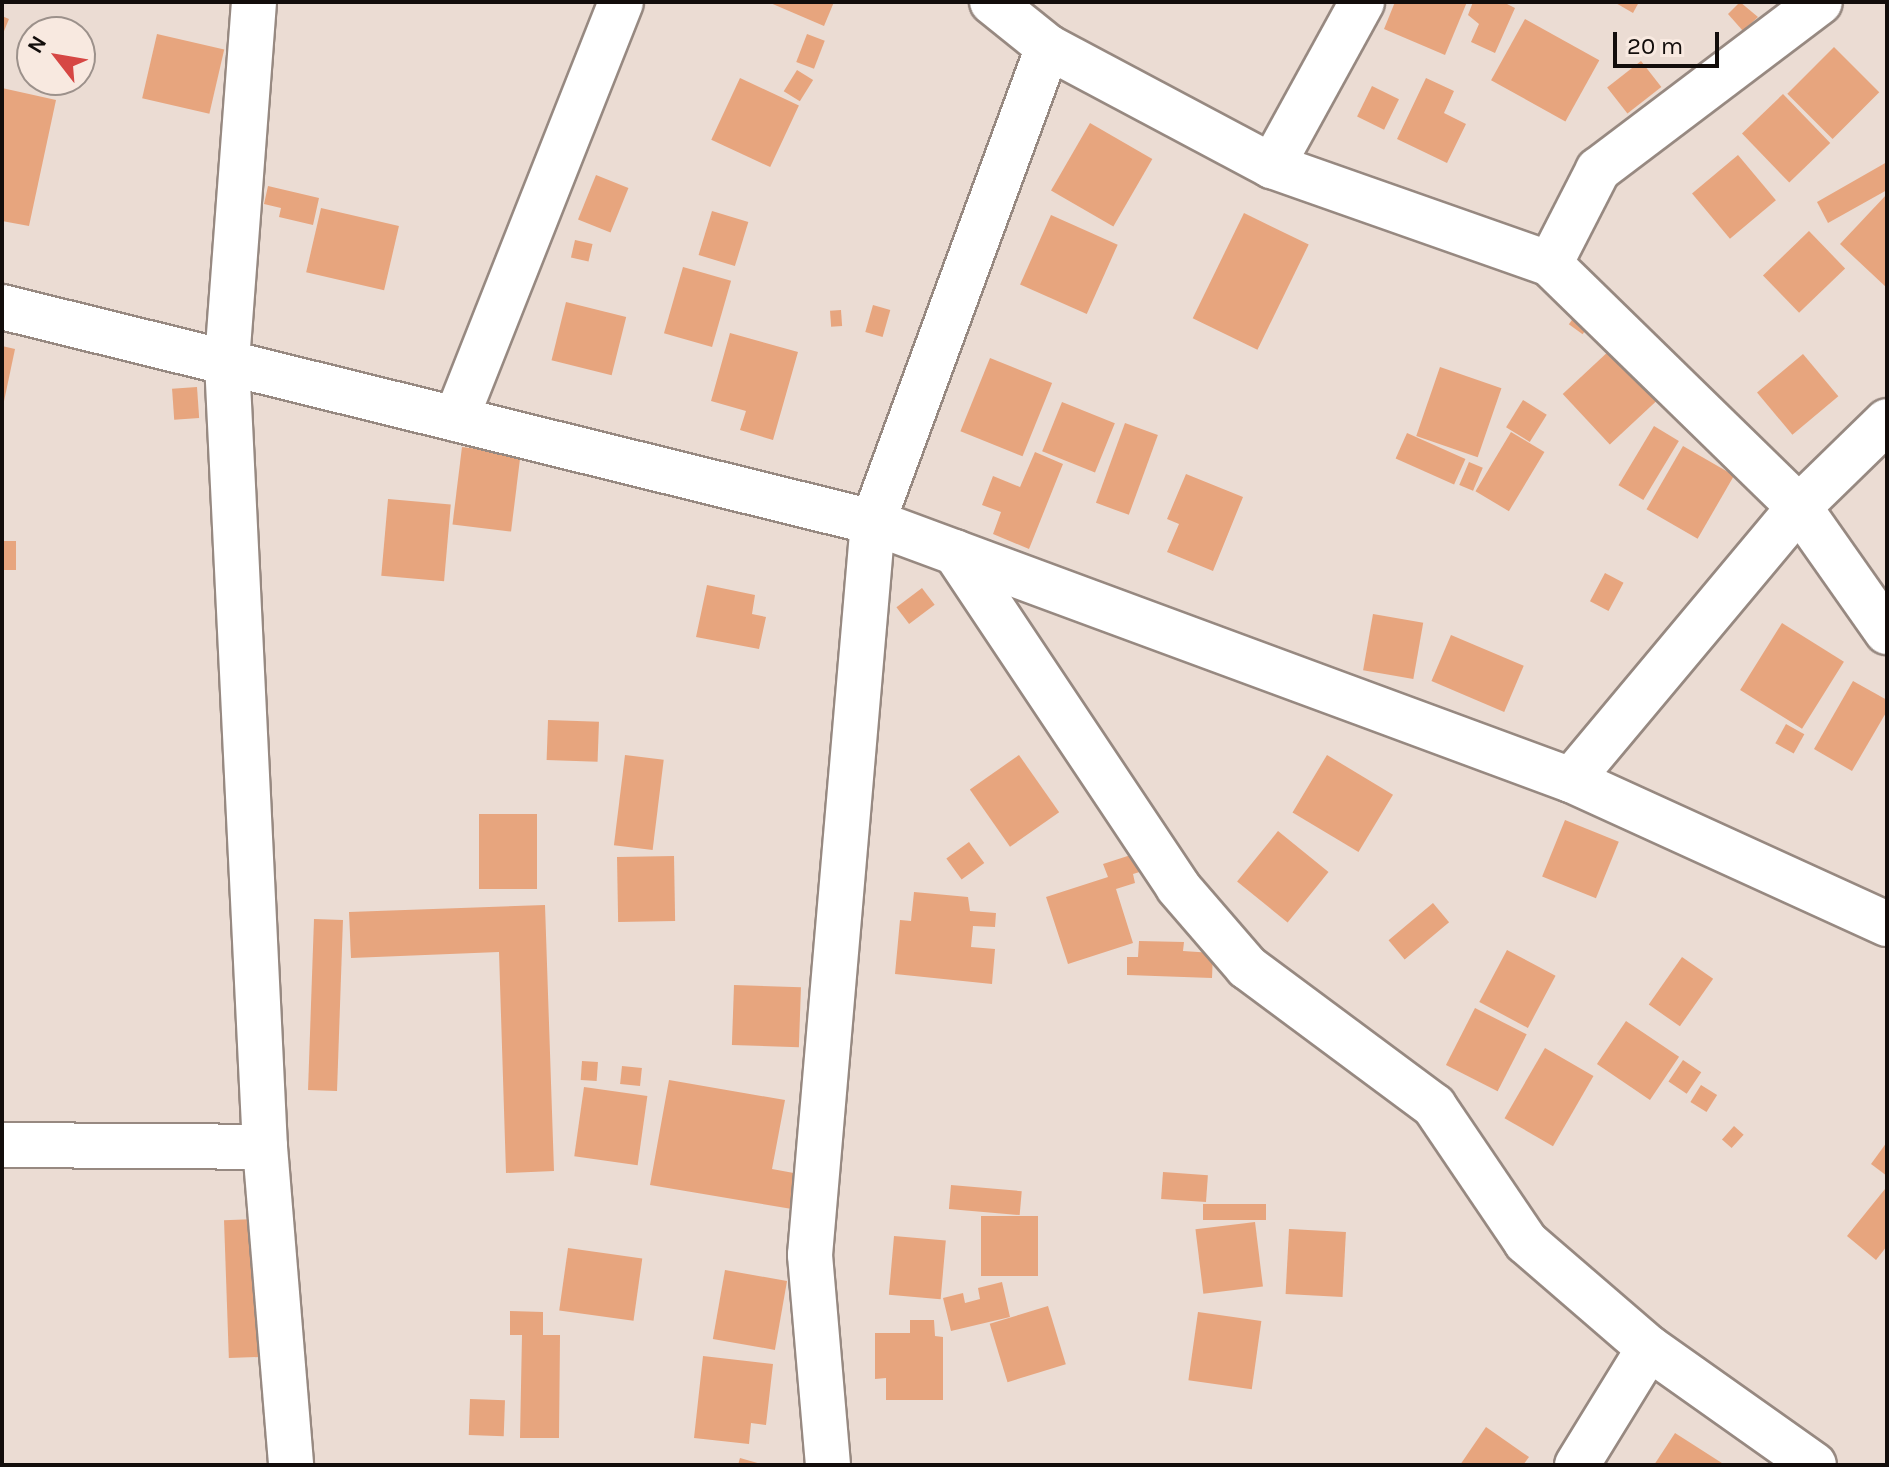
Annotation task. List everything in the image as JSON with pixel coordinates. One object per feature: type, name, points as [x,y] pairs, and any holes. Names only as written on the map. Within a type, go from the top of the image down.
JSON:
[{"type":"street","points":[[254,2],[227,362],[265,1147],[291,1465]]},
{"type":"street","points":[[456,419],[621,2]]},
{"type":"street","points":[[992,2],[1048,47],[1272,166],[1550,264],[1799,507],[1887,632]]},
{"type":"street","points":[[1272,166],[1362,2]]},
{"type":"street","points":[[1550,264],[1598,170],[1820,2]]},
{"type":"street","points":[[828,1465],[810,1255],[873,522],[1048,47]]},
{"type":"street","points":[[2,307],[873,522],[1571,780],[1887,924]]},
{"type":"street","points":[[1571,780],[1799,507],[1887,421]]},
{"type":"street","points":[[955,552],[1178,887],[1247,967],[1434,1106],[1526,1242],[1649,1348],[1814,1465]]},
{"type":"street","points":[[2,1145],[265,1147]]},
{"type":"street","points":[[1577,1465],[1649,1348]]},
{"type":"building","points":[[768,2],[834,2],[824,26]]},
{"type":"building","points":[[1395,2],[1467,2],[1445,55],[1384,29]]},
{"type":"building","points":[[1473,2],[1503,2],[1515,8],[1495,53],[1471,42],[1479,24],[1468,15]]},
{"type":"building","points":[[1614,2],[1639,2],[1633,13]]},
{"type":"building","points":[[1740,2],[1758,17],[1743,31],[1728,14]]},
{"type":"building","points":[[2,16],[9,19],[2,36]]},
{"type":"building","points":[[1525,19],[1599,60],[1565,121],[1491,80]]},
{"type":"building","points":[[157,34],[224,50],[209,114],[142,98]]},
{"type":"building","points":[[807,34],[825,41],[814,69],[796,62]]},
{"type":"building","points":[[1834,47],[1879,92],[1833,139],[1787,94]]},
{"type":"building","points":[[1641,61],[1661,87],[1627,113],[1607,87]]},
{"type":"building","points":[[797,70],[813,80],[800,101],[784,91]]},
{"type":"building","points":[[740,78],[799,105],[770,167],[711,140]]},
{"type":"building","points":[[1426,78],[1454,91],[1444,113],[1466,124],[1447,163],[1397,139]]},
{"type":"building","points":[[1372,86],[1399,99],[1384,130],[1357,117]]},
{"type":"building","points":[[2,88],[16,91],[16,96],[56,100],[29,226],[2,221]]},
{"type":"building","points":[[1783,94],[1830,143],[1789,183],[1742,134]]},
{"type":"building","points":[[1090,123],[1152,159],[1113,227],[1051,191]]},
{"type":"building","points":[[1738,155],[1776,200],[1730,239],[1692,194]]},
{"type":"building","points":[[1887,162],[1887,190],[1828,223],[1817,202]]},
{"type":"building","points":[[596,175],[628,188],[610,233],[578,220]]},
{"type":"building","points":[[268,186],[319,198],[313,225],[279,217],[281,208],[264,204]]},
{"type":"building","points":[[1887,194],[1887,288],[1840,244]]},
{"type":"building","points":[[321,208],[399,226],[384,290],[306,272]]},
{"type":"building","points":[[712,211],[748,222],[735,266],[699,255]]},
{"type":"building","points":[[1244,213],[1309,245],[1257,350],[1193,318]]},
{"type":"building","points":[[1051,215],[1118,245],[1087,314],[1020,284]]},
{"type":"building","points":[[1809,231],[1845,268],[1799,313],[1763,275]]},
{"type":"building","points":[[575,240],[593,244],[588,262],[571,258]]},
{"type":"building","points":[[683,267],[731,281],[712,347],[664,333]]},
{"type":"building","points":[[566,302],[626,317],[612,375],[551,360]]},
{"type":"building","points":[[873,305],[890,310],[883,337],[865,332]]},
{"type":"building","points":[[1580,309],[1594,319],[1583,334],[1569,324]]},
{"type":"building","points":[[841,310],[842,326],[831,327],[830,311]]},
{"type":"building","points":[[730,333],[798,352],[773,440],[740,430],[746,411],[711,401]]},
{"type":"building","points":[[2,346],[15,349],[3,406],[2,406]]},
{"type":"building","points":[[1611,349],[1658,399],[1610,444],[1563,394]]},
{"type":"building","points":[[1803,354],[1838,396],[1792,435],[1757,393]]},
{"type":"building","points":[[990,358],[1052,383],[1023,456],[960,431]]},
{"type":"building","points":[[1440,367],[1501,388],[1478,457],[1416,436]]},
{"type":"building","points":[[197,387],[199,418],[174,420],[172,389]]},
{"type":"building","points":[[1523,400],[1547,415],[1530,442],[1506,427]]},
{"type":"building","points":[[1062,402],[1115,423],[1095,472],[1042,451]]},
{"type":"building","points":[[1125,423],[1158,435],[1129,515],[1096,503]]},
{"type":"building","points":[[1654,426],[1679,441],[1643,500],[1618,485]]},
{"type":"building","points":[[1511,432],[1544,452],[1509,511],[1475,491]]},
{"type":"building","points":[[1407,433],[1465,459],[1454,485],[1396,459]]},
{"type":"building","points":[[1683,446],[1734,476],[1698,539],[1646,509]]},
{"type":"building","points":[[462,447],[521,454],[511,532],[452,524]]},
{"type":"building","points":[[1035,452],[1063,464],[1029,549],[993,534],[1001,512],[982,505],[993,476],[1020,487]]},
{"type":"building","points":[[1469,462],[1483,468],[1473,491],[1459,485]]},
{"type":"building","points":[[1186,474],[1243,497],[1213,571],[1167,552],[1179,524],[1167,519]]},
{"type":"building","points":[[388,499],[451,504],[444,581],[381,576]]},
{"type":"building","points":[[2,541],[16,541],[16,570],[2,570]]},
{"type":"building","points":[[1605,573],[1624,583],[1609,611],[1590,601]]},
{"type":"building","points":[[707,585],[755,595],[752,614],[766,617],[759,649],[696,637]]},
{"type":"building","points":[[922,588],[935,605],[909,624],[896,607]]},
{"type":"building","points":[[1373,614],[1423,623],[1413,679],[1363,670]]},
{"type":"building","points":[[1782,623],[1844,662],[1802,729],[1740,690]]},
{"type":"building","points":[[1451,635],[1524,666],[1504,712],[1431,681]]},
{"type":"building","points":[[1853,681],[1887,700],[1887,711],[1852,771],[1814,749]]},
{"type":"building","points":[[548,720],[599,722],[598,762],[547,760]]},
{"type":"building","points":[[1786,724],[1804,734],[1794,753],[1775,743]]},
{"type":"building","points":[[625,755],[664,760],[653,850],[614,845]]},
{"type":"building","points":[[1019,755],[1059,812],[1010,847],[970,789]]},
{"type":"building","points":[[1327,755],[1393,795],[1358,852],[1292,812]]},
{"type":"building","points":[[479,814],[537,814],[537,889],[479,889]]},
{"type":"building","points":[[1565,820],[1619,842],[1596,898],[1542,877]]},
{"type":"building","points":[[1278,831],[1329,872],[1288,922],[1237,882]]},
{"type":"building","points":[[969,842],[984,863],[962,879],[946,858]]},
{"type":"building","points":[[1140,852],[1146,870],[1133,874],[1135,883],[1116,889],[1133,943],[1068,964],[1046,897],[1108,877],[1103,864]]},
{"type":"building","points":[[674,856],[675,921],[618,922],[617,857]]},
{"type":"building","points":[[914,892],[968,897],[970,911],[996,913],[995,927],[973,926],[971,947],[995,949],[992,984],[895,974],[900,920],[911,921]]},
{"type":"building","points":[[1433,903],[1449,922],[1405,959],[1389,940]]},
{"type":"building","points":[[545,905],[554,1171],[506,1173],[499,952],[351,958],[349,912]]},
{"type":"building","points":[[314,919],[343,920],[337,1091],[308,1090]]},
{"type":"building","points":[[1139,941],[1184,942],[1183,951],[1213,953],[1212,978],[1127,975],[1127,957],[1138,957]]},
{"type":"building","points":[[1507,950],[1556,976],[1528,1028],[1479,1002]]},
{"type":"building","points":[[1682,957],[1713,979],[1680,1026],[1649,1005]]},
{"type":"building","points":[[734,985],[801,987],[799,1047],[732,1045]]},
{"type":"building","points":[[1475,1008],[1527,1034],[1498,1091],[1446,1065]]},
{"type":"building","points":[[1626,1021],[1679,1057],[1650,1100],[1597,1064]]},
{"type":"building","points":[[1545,1048],[1593,1076],[1553,1146],[1504,1118]]},
{"type":"building","points":[[1683,1060],[1701,1072],[1687,1094],[1668,1082]]},
{"type":"building","points":[[582,1061],[598,1062],[597,1081],[581,1080]]},
{"type":"building","points":[[622,1066],[642,1068],[640,1086],[620,1084]]},
{"type":"building","points":[[669,1080],[785,1100],[772,1169],[810,1176],[804,1211],[650,1185]]},
{"type":"building","points":[[1701,1085],[1717,1095],[1707,1112],[1690,1102]]},
{"type":"building","points":[[584,1087],[647,1096],[638,1165],[574,1156]]},
{"type":"building","points":[[1734,1126],[1744,1135],[1732,1148],[1722,1139]]},
{"type":"building","points":[[1887,1142],[1887,1176],[1871,1164]]},
{"type":"building","points":[[1163,1172],[1208,1175],[1206,1202],[1161,1199]]},
{"type":"building","points":[[951,1185],[1022,1191],[1020,1215],[949,1209]]},
{"type":"building","points":[[1885,1189],[1887,1246],[1876,1260],[1847,1236]]},
{"type":"building","points":[[1203,1204],[1266,1204],[1266,1220],[1203,1220]]},
{"type":"building","points":[[981,1216],[1038,1216],[1038,1276],[981,1276]]},
{"type":"building","points":[[257,1219],[262,1357],[229,1358],[224,1220]]},
{"type":"building","points":[[1255,1222],[1263,1287],[1203,1294],[1195,1229]]},
{"type":"building","points":[[1289,1229],[1346,1232],[1343,1297],[1286,1294]]},
{"type":"building","points":[[894,1236],[946,1241],[941,1299],[889,1295]]},
{"type":"building","points":[[568,1248],[642,1258],[634,1321],[559,1310]]},
{"type":"building","points":[[725,1270],[787,1281],[775,1350],[713,1339]]},
{"type":"building","points":[[1002,1282],[1010,1317],[951,1331],[943,1298],[963,1293],[965,1303],[980,1299],[978,1288]]},
{"type":"building","points":[[1048,1306],[1066,1364],[1008,1382],[990,1324]]},
{"type":"building","points":[[510,1311],[543,1312],[543,1335],[560,1335],[559,1438],[520,1438],[522,1335],[510,1335]]},
{"type":"building","points":[[1198,1312],[1261,1321],[1252,1389],[1188,1380]]},
{"type":"building","points":[[910,1320],[934,1320],[935,1336],[943,1337],[943,1400],[886,1400],[886,1378],[875,1379],[875,1333],[910,1333]]},
{"type":"building","points":[[703,1356],[773,1364],[766,1425],[751,1423],[749,1444],[694,1438]]},
{"type":"building","points":[[470,1399],[505,1400],[504,1436],[469,1435]]},
{"type":"building","points":[[1486,1427],[1529,1457],[1523,1465],[1460,1465]]},
{"type":"building","points":[[1675,1433],[1725,1465],[1654,1465]]},
{"type":"building","points":[[740,1458],[761,1464],[761,1465],[738,1465]]}]
